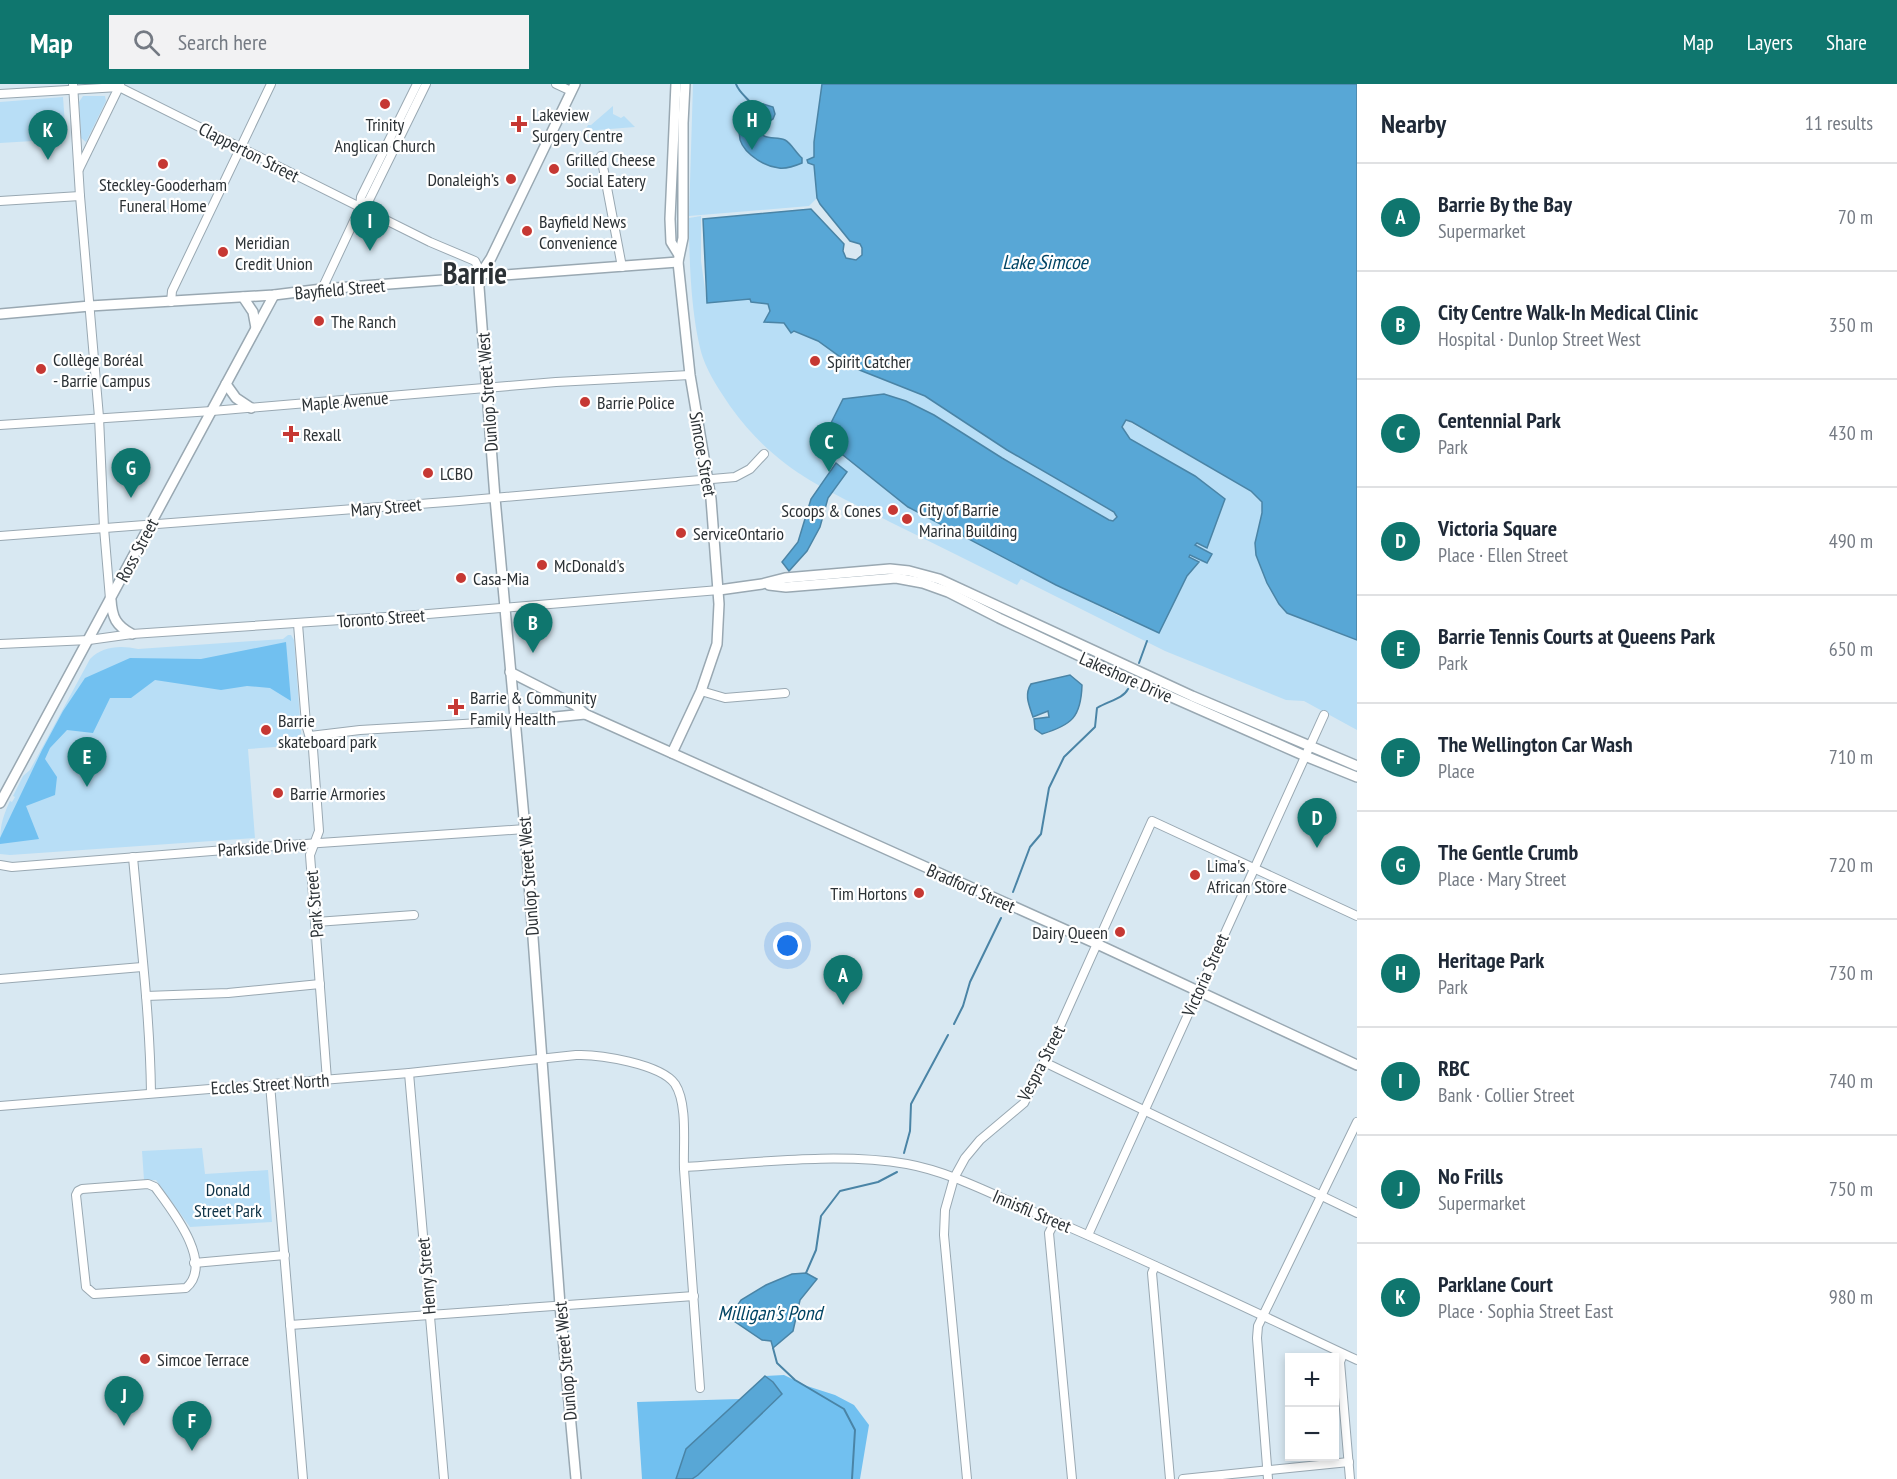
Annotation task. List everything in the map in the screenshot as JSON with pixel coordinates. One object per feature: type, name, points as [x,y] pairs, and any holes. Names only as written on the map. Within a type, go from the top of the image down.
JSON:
[{"type":"main road","name":"Simcoe Street","points":[[676,84],[670,219],[671,242],[679,258]]},
{"type":"main road","name":"Simcoe Street","points":[[672,753],[701,691],[717,644],[718,590],[708,479],[690,375],[679,258],[683,238],[685,84]]},
{"type":"main road","points":[[481,273],[491,258],[573,88]]},
{"type":"main road","name":"Bayfield Street","points":[[0,314],[274,295],[469,278],[481,273],[504,275],[622,267],[679,258]]},
{"type":"main road","name":"Dunlop Street West","points":[[481,273],[479,286],[495,498],[525,829],[560,1305],[576,1479]]},
{"type":"main road","name":"Ross Street","points":[[0,803],[274,295]]},
{"type":"main road","points":[[243,297],[253,312],[256,328]]},
{"type":"main road","points":[[226,384],[236,399],[251,408]]},
{"type":"main road","points":[[898,574],[939,579],[1192,696],[1357,766]]},
{"type":"main road","name":"Toronto Street","points":[[718,590],[762,584],[786,586],[898,574]]},
{"type":"main road","name":"Lakeshore Drive","points":[[898,574],[948,592],[1110,670],[1357,777]]},
{"type":"main road","points":[[111,600],[118,626],[132,634]]},
{"type":"main road","name":"Bradford Street","points":[[510,672],[575,705],[585,714],[1097,944],[1357,1065]]},
{"type":"main road","points":[[515,721],[585,714]]},
{"type":"street","points":[[171,302],[172,291],[271,84]]},
{"type":"street","points":[[322,290],[360,207],[361,197],[417,84]]},
{"type":"street","points":[[360,207],[369,200],[426,84]]},
{"type":"street","points":[[556,84],[573,88]]},
{"type":"street","points":[[73,86],[111,600]]},
{"type":"street","name":"Clapperton Street","points":[[0,94],[73,86],[120,86],[430,242],[475,261],[481,273]]},
{"type":"street","points":[[79,170],[120,86]]},
{"type":"street","points":[[601,156],[622,267]]},
{"type":"street","points":[[0,201],[80,196]]},
{"type":"street","name":"Maple Avenue","points":[[0,425],[690,375]]},
{"type":"street","name":"Mary Street","points":[[0,536],[735,477],[750,469],[764,454]]},
{"type":"street","name":"Toronto Street","points":[[0,644],[89,640],[132,634],[298,624],[718,590]]},
{"type":"street","name":"Park Street","points":[[298,624],[306,724],[310,736],[320,831],[310,855],[327,1080]]},
{"type":"street","points":[[701,691],[725,698],[785,693]]},
{"type":"street","name":"Victoria Street","points":[[1088,1235],[1324,716]]},
{"type":"street","points":[[310,736],[360,730],[515,721]]},
{"type":"street","name":"Vespra Street","points":[[967,1479],[944,1235],[945,1210],[954,1178],[965,1158],[980,1140],[1024,1102],[1152,821],[1254,869]]},
{"type":"street","name":"Parkside Drive","points":[[0,865],[12,867],[525,829]]},
{"type":"street","points":[[134,857],[150,1038],[151,1093]]},
{"type":"street","points":[[1254,869],[1357,916]]},
{"type":"street","points":[[316,922],[414,915]]},
{"type":"street","points":[[0,979],[142,967]]},
{"type":"street","points":[[146,996],[228,993],[320,984]]},
{"type":"street","name":"Eccles Street North","points":[[0,1106],[409,1073],[576,1055],[600,1055],[653,1070],[674,1082],[682,1104],[684,1167]]},
{"type":"street","points":[[1044,1062],[1357,1213]]},
{"type":"street","name":"Henry Street","points":[[409,1073],[444,1479]]},
{"type":"street","points":[[270,1084],[303,1479]]},
{"type":"street","points":[[1268,1479],[1258,1326],[1357,1122]]},
{"type":"street","name":"Innisfil Street","points":[[684,1167],[842,1159],[877,1160],[909,1165],[954,1178],[1088,1235],[1357,1360]]},
{"type":"street","points":[[684,1167],[700,1388]]},
{"type":"street","points":[[152,1185],[187,1232],[194,1263],[191,1284],[186,1288],[94,1294],[89,1291],[86,1287],[76,1196],[78,1191],[152,1185]]},
{"type":"street","points":[[1054,1221],[1049,1233],[1072,1479]]},
{"type":"street","points":[[194,1263],[285,1255]]},
{"type":"street","points":[[1155,1266],[1152,1273],[1170,1479]]},
{"type":"street","points":[[290,1325],[694,1296]]},
{"type":"street","points":[[1343,1353],[1340,1362],[1350,1479]]},
{"type":"street","points":[[1183,1479],[1349,1462]]},
{"type":"green space","points":[[693,84],[822,84],[814,157],[808,160],[814,165],[817,198],[809,206],[689,216]]},
{"type":"green space","points":[[83,96],[105,96],[106,101],[86,142],[81,138],[79,102]]},
{"type":"green space","points":[[63,97],[66,139],[0,143],[0,102]]},
{"type":"green space","points":[[613,106],[613,114],[621,118],[624,116],[635,127],[585,131],[588,125],[591,125]]},
{"type":"green space","points":[[701,216],[701,261],[707,303],[750,299],[751,302],[768,304],[770,311],[764,322],[784,323],[791,332],[794,331],[818,341],[857,369],[925,396],[1007,450],[1116,514],[1115,520],[1109,520],[930,414],[884,395],[836,451],[908,507],[1042,578],[1123,618],[1173,601],[1187,576],[1199,563],[1189,557],[1190,554],[1208,563],[1212,554],[1195,545],[1196,543],[1207,548],[1225,500],[1195,476],[1130,439],[1122,427],[1126,420],[1251,491],[1262,502],[1262,513],[1255,543],[1256,555],[1267,583],[1287,613],[1357,640],[1357,730],[1304,701],[1286,700],[1165,651],[1021,579],[1017,585],[843,499],[783,462],[747,428],[730,406],[703,358],[693,308],[689,234],[689,218]]},
{"type":"green space","points":[[291,635],[294,640],[302,745],[248,749],[255,838],[0,854],[1,827],[10,801],[12,802],[15,797],[13,796],[23,776],[30,770],[90,659],[100,651],[125,647],[138,649],[283,639]]},
{"type":"green space","name":"Donald Street Park","points":[[202,1148],[205,1174],[268,1170],[272,1222],[190,1227],[156,1180],[144,1180],[142,1151]]},
{"type":"shaded area","points":[[286,642],[291,701],[270,688],[247,686],[221,690],[155,680],[131,698],[110,698],[93,733],[67,730],[50,748],[45,759],[57,777],[55,795],[26,806],[39,839],[0,844],[0,838],[42,750],[63,711],[85,678],[130,658],[201,659]]},
{"type":"shaded area","points":[[784,1375],[854,1405],[869,1425],[860,1479],[692,1479],[782,1394],[765,1376]]},
{"type":"shaded area","points":[[740,1399],[686,1449],[676,1479],[642,1479],[637,1402]]},
{"type":"water","name":"Lake Simcoe","points":[[822,84],[1357,84],[1357,640],[1287,613],[1279,604],[1267,583],[1256,555],[1255,543],[1262,513],[1262,502],[1251,491],[1132,422],[1126,420],[1122,427],[1130,439],[1195,476],[1225,499],[1207,548],[1197,543],[1195,545],[1212,554],[1207,563],[1190,555],[1189,557],[1199,562],[1187,576],[1159,633],[1056,585],[908,507],[823,439],[843,399],[884,394],[906,401],[934,415],[1002,458],[1109,520],[1113,521],[1117,517],[1114,512],[1007,450],[925,396],[857,369],[818,341],[794,331],[791,333],[784,323],[764,322],[770,311],[768,304],[751,302],[750,299],[707,303],[703,219],[811,209],[844,244],[843,251],[846,258],[856,260],[862,255],[860,244],[850,241],[820,204],[817,198],[814,165],[808,163],[807,160],[814,157]]},
{"type":"water","points":[[763,104],[773,107],[775,114],[773,119],[762,126],[764,136],[787,141],[802,158],[802,163],[785,168],[772,167],[758,160],[746,150],[740,136],[740,129],[751,114],[751,108]]},
{"type":"water","points":[[836,463],[847,472],[828,498],[820,527],[807,551],[789,571],[782,562],[798,542],[811,499]]},
{"type":"water","points":[[1070,675],[1082,685],[1077,712],[1068,723],[1042,734],[1035,729],[1034,719],[1049,717],[1048,711],[1033,717],[1028,700],[1029,688],[1031,684]]},
{"type":"water","name":"Milligan's Pond","points":[[806,1273],[817,1279],[800,1300],[793,1331],[773,1348],[771,1341],[762,1340],[734,1321],[733,1312],[741,1300],[766,1285],[792,1274]]},
{"type":"water","points":[[765,1376],[782,1394],[698,1475],[692,1479],[676,1479],[686,1449]]},
{"type":"waterway","points":[[736,84],[754,107]]},
{"type":"waterway","points":[[1139,663],[1147,641]]},
{"type":"waterway","points":[[1013,892],[1030,847],[1041,834],[1049,788],[1064,757],[1095,727],[1097,708],[1119,698],[1128,689]]},
{"type":"waterway","points":[[954,1024],[963,1006],[970,982],[1001,918]]},
{"type":"waterway","points":[[904,1153],[910,1131],[911,1104],[948,1035]]},
{"type":"waterway","points":[[806,1273],[816,1250],[821,1216],[840,1191],[878,1182],[897,1172]]},
{"type":"waterway","points":[[773,1348],[777,1363],[795,1380],[844,1409],[855,1430],[852,1479]]},
{"type":"place","name":"Trinity Anglican Church","points":[[385,104]]},
{"type":"place","name":"Lakeview Surgery Centre","points":[[519,124]]},
{"type":"place","name":"Heritage Park","points":[[752,150]]},
{"type":"place","name":"Parklane Court","points":[[48,160]]},
{"type":"place","name":"Steckley-Gooderham Funeral Home","points":[[163,164]]},
{"type":"place","name":"Grilled Cheese Social Eatery","points":[[554,169]]},
{"type":"place","name":"Donaleigh’s","points":[[511,179]]},
{"type":"place","name":"Bayfield News Convenience","points":[[527,231]]},
{"type":"place","name":"RBC","points":[[370,251]]},
{"type":"place","name":"Meridian Credit Union","points":[[223,252]]},
{"type":"place","name":"The Ranch","points":[[319,321]]},
{"type":"place","name":"Spirit Catcher","points":[[815,361]]},
{"type":"place","name":"Collège Boréal - Barrie Campus","points":[[41,369]]},
{"type":"place","name":"Barrie Police","points":[[585,402]]},
{"type":"place","name":"Rexall","points":[[291,434]]},
{"type":"place","name":"Centennial Park","points":[[829,472]]},
{"type":"place","name":"LCBO","points":[[428,473]]},
{"type":"place","name":"The Gentle Crumb","points":[[131,498]]},
{"type":"place","name":"Scoops & Cones","points":[[893,510]]},
{"type":"place","name":"City of Barrie Marina Building","points":[[907,519]]},
{"type":"place","name":"ServiceOntario","points":[[681,533]]},
{"type":"place","name":"McDonald's","points":[[542,565]]},
{"type":"place","name":"Casa-Mia","points":[[461,578]]},
{"type":"place","name":"City Centre Walk-In Medical Clinic","points":[[533,653]]},
{"type":"place","name":"Barrie & Community Family Health","points":[[456,707]]},
{"type":"place","name":"Barrie skateboard park","points":[[266,730]]},
{"type":"place","name":"Barrie Tennis Courts at Queens Park","points":[[87,787]]},
{"type":"place","name":"Barrie Armories","points":[[278,793]]},
{"type":"place","name":"Victoria Square","points":[[1317,848]]},
{"type":"place","name":"Lima's African Store","points":[[1195,875]]},
{"type":"place","name":"Tim Hortons","points":[[919,893]]},
{"type":"place","name":"Dairy Queen","points":[[1120,932]]},
{"type":"place","name":"Barrie By the Bay","points":[[843,1005]]},
{"type":"place","name":"Simcoe Terrace","points":[[145,1359]]},
{"type":"place","name":"No Frills","points":[[124,1426]]},
{"type":"place","name":"The Wellington Car Wash","points":[[192,1451]]},
{"type":"district","name":"Barrie","points":[[475,272]]}]
